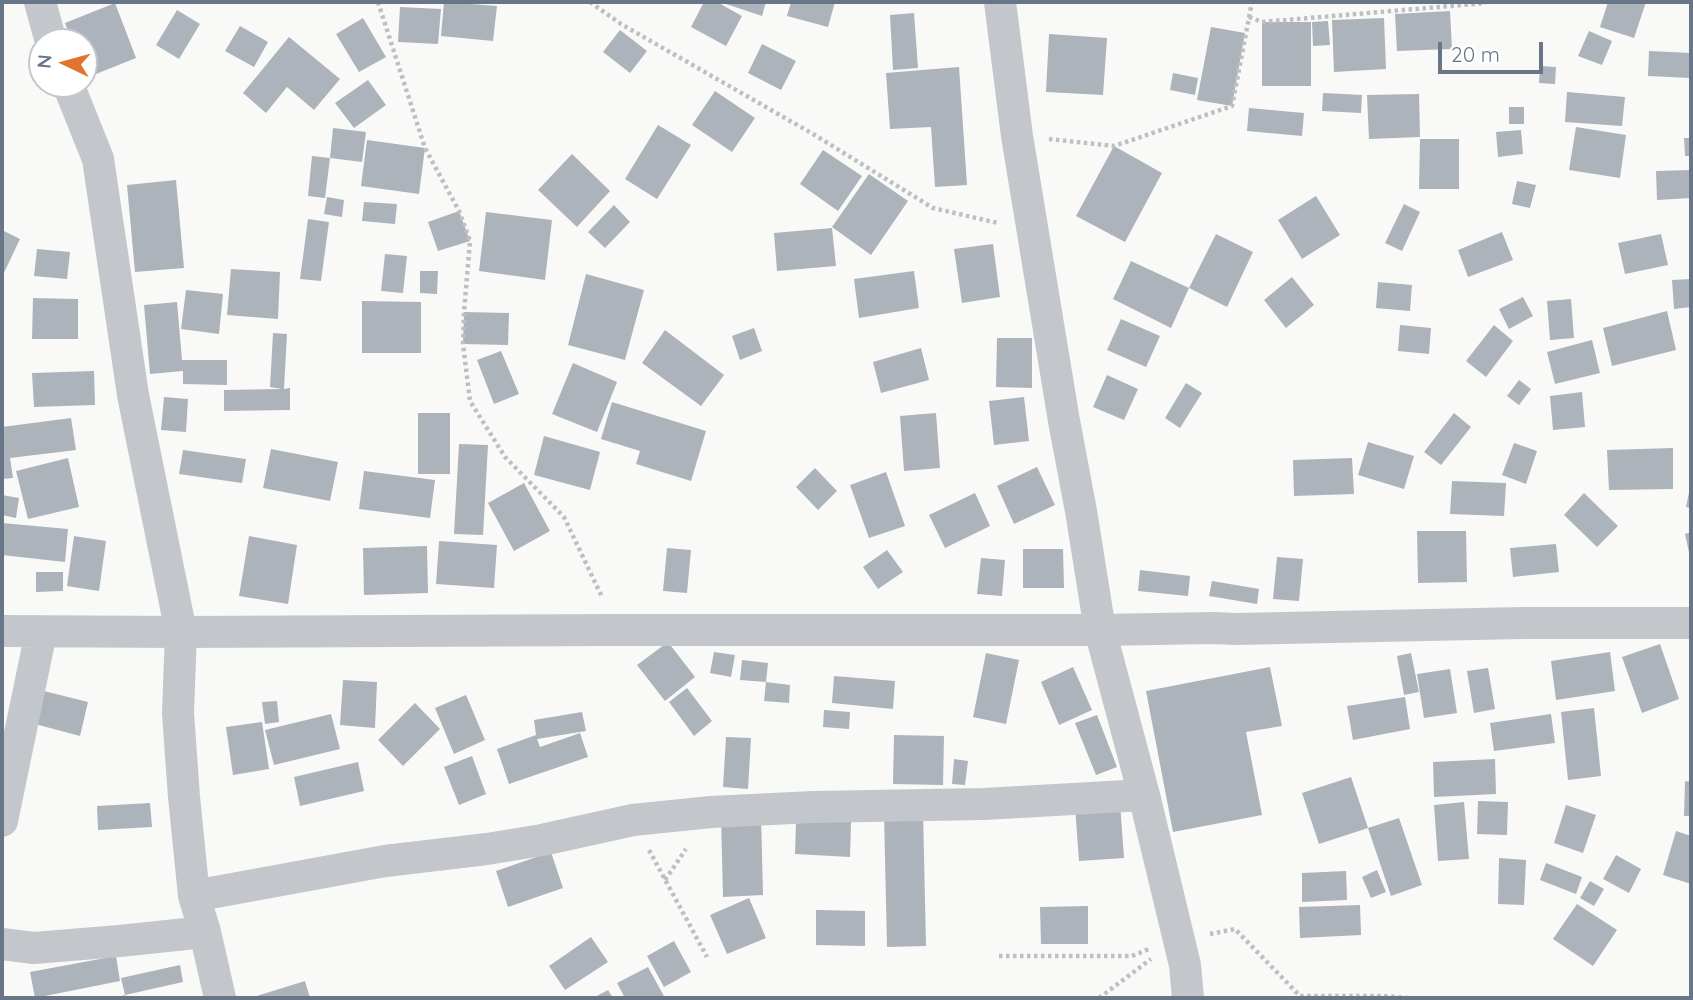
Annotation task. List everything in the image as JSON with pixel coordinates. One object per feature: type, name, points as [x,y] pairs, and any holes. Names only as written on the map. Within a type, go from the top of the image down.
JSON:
[{"type":"street","points":[[40,2],[47,28]]},
{"type":"street","points":[[1000,2],[1032,232],[1100,630],[1185,965],[1188,998]]},
{"type":"street","points":[[74,98],[98,159],[134,395],[181,632],[178,713],[194,896],[220,998]]},
{"type":"street","points":[[2,631],[1100,630],[1691,623]]},
{"type":"street","points":[[2,821],[41,632]]},
{"type":"street","points":[[194,896],[385,860],[515,845],[633,820],[711,812],[813,807],[984,804],[1144,795]]},
{"type":"street","points":[[2,944],[34,948],[205,932]]},
{"type":"path","points":[[377,2],[425,148],[459,211],[470,241],[463,344],[470,401],[505,457],[564,517],[617,630]]},
{"type":"path","points":[[590,2],[621,24],[813,134],[933,208],[1032,232]]},
{"type":"path","points":[[1017,136],[1114,146],[1232,106],[1252,2]]},
{"type":"path","points":[[1249,17],[1262,22],[1486,3]]},
{"type":"path","points":[[633,820],[707,957]]},
{"type":"path","points":[[999,956],[1132,956],[1178,939],[1235,929],[1300,996],[1410,998]]},
{"type":"path","points":[[1099,998],[1178,939]]},
{"type":"building","points":[[444,2],[497,6],[493,41],[441,36]]},
{"type":"building","points":[[704,2],[717,2],[742,16],[726,46],[691,27]]},
{"type":"building","points":[[720,2],[766,2],[762,16]]},
{"type":"building","points":[[791,2],[835,2],[828,27],[787,16]]},
{"type":"building","points":[[1608,2],[1646,2],[1634,38],[1600,27]]},
{"type":"building","points":[[115,3],[136,58],[98,73],[98,28],[67,28],[65,23]]},
{"type":"building","points":[[400,7],[441,9],[438,44],[398,42]]},
{"type":"building","points":[[177,10],[200,24],[179,59],[156,45]]},
{"type":"building","points":[[1450,11],[1452,49],[1397,51],[1395,14]]},
{"type":"building","points":[[914,13],[918,68],[893,70],[890,15]]},
{"type":"building","points":[[363,18],[386,57],[359,72],[336,34]]},
{"type":"building","points":[[1384,18],[1386,69],[1334,72],[1332,20]]},
{"type":"building","points":[[1328,21],[1330,45],[1313,46],[1312,22]]},
{"type":"building","points":[[1262,22],[1311,22],[1311,86],[1262,86]]},
{"type":"building","points":[[240,26],[268,42],[254,67],[225,51]]},
{"type":"building","points":[[1211,27],[1245,33],[1232,106],[1197,100]]},
{"type":"building","points":[[620,30],[647,51],[630,73],[603,52]]},
{"type":"building","points":[[1589,31],[1612,41],[1602,65],[1578,56]]},
{"type":"building","points":[[1049,34],[1107,38],[1103,95],[1046,92]]},
{"type":"building","points":[[289,37],[340,79],[314,110],[287,87],[266,113],[243,93]]},
{"type":"building","points":[[762,44],[796,61],[781,90],[748,73]]},
{"type":"building","points":[[1649,51],[1691,53],[1691,78],[1648,76]]},
{"type":"building","points":[[1540,66],[1556,67],[1555,84],[1539,83]]},
{"type":"building","points":[[959,67],[967,185],[935,187],[931,127],[890,129],[886,73]]},
{"type":"building","points":[[1173,73],[1198,78],[1195,95],[1170,90]]},
{"type":"building","points":[[368,80],[386,105],[354,128],[335,103]]},
{"type":"building","points":[[715,91],[755,118],[732,152],[692,125]]},
{"type":"building","points":[[1567,92],[1625,97],[1622,126],[1565,122]]},
{"type":"building","points":[[1323,93],[1362,95],[1361,113],[1322,111]]},
{"type":"building","points":[[1419,94],[1420,137],[1369,139],[1367,95]]},
{"type":"building","points":[[1509,107],[1524,107],[1524,124],[1509,124]]},
{"type":"building","points":[[1249,108],[1304,113],[1302,136],[1247,131]]},
{"type":"building","points":[[658,125],[691,145],[657,199],[625,179]]},
{"type":"building","points":[[1576,127],[1626,135],[1620,178],[1569,170]]},
{"type":"building","points":[[333,128],[366,132],[362,162],[330,158]]},
{"type":"building","points":[[1521,130],[1523,154],[1498,157],[1496,132]]},
{"type":"building","points":[[1684,138],[1691,138],[1691,156],[1685,156]]},
{"type":"building","points":[[1420,139],[1459,139],[1459,189],[1419,189]]},
{"type":"building","points":[[367,140],[425,148],[419,194],[361,186]]},
{"type":"building","points":[[1114,146],[1162,173],[1125,242],[1076,216]]},
{"type":"building","points":[[823,150],[862,176],[838,211],[800,184]]},
{"type":"building","points":[[572,154],[610,191],[577,227],[538,190]]},
{"type":"building","points":[[312,156],[330,158],[325,198],[308,196]]},
{"type":"building","points":[[1691,170],[1691,198],[1657,200],[1656,171]]},
{"type":"building","points":[[869,174],[908,201],[871,255],[832,227]]},
{"type":"building","points":[[176,180],[184,268],[135,272],[127,185]]},
{"type":"building","points":[[1517,181],[1536,185],[1530,208],[1512,204]]},
{"type":"building","points":[[1316,196],[1340,235],[1302,259],[1278,220]]},
{"type":"building","points":[[327,197],[344,200],[342,217],[324,214]]},
{"type":"building","points":[[364,202],[397,204],[395,224],[362,221]]},
{"type":"building","points":[[1404,204],[1420,212],[1402,251],[1385,243]]},
{"type":"building","points":[[614,205],[630,222],[605,248],[588,232]]},
{"type":"building","points":[[459,211],[470,241],[438,251],[428,222]]},
{"type":"building","points":[[486,212],[552,220],[545,280],[479,271]]},
{"type":"building","points":[[308,219],[329,222],[321,281],[300,279]]},
{"type":"building","points":[[832,228],[836,266],[777,271],[774,233]]},
{"type":"building","points":[[2,230],[20,239],[2,277]]},
{"type":"building","points":[[1502,232],[1513,260],[1468,277],[1458,250]]},
{"type":"building","points":[[1216,234],[1253,252],[1227,307],[1189,288]]},
{"type":"building","points":[[1661,234],[1668,265],[1625,274],[1618,243]]},
{"type":"building","points":[[993,244],[1000,297],[962,303],[954,249]]},
{"type":"building","points":[[37,249],[70,252],[67,279],[34,276]]},
{"type":"building","points":[[385,254],[407,256],[403,293],[381,291]]},
{"type":"building","points":[[1131,261],[1189,288],[1171,328],[1113,299]]},
{"type":"building","points":[[231,269],[280,272],[278,319],[227,315]]},
{"type":"building","points":[[420,271],[438,271],[437,294],[420,293]]},
{"type":"building","points":[[914,271],[919,308],[859,318],[854,279]]},
{"type":"building","points":[[586,274],[644,290],[625,360],[568,345]]},
{"type":"building","points":[[1292,277],[1314,305],[1286,328],[1264,300]]},
{"type":"building","points":[[1691,279],[1691,307],[1674,309],[1672,280]]},
{"type":"building","points":[[1378,282],[1412,285],[1410,311],[1376,308]]},
{"type":"building","points":[[186,290],[223,294],[219,334],[181,329]]},
{"type":"building","points":[[1523,297],[1533,316],[1509,329],[1499,309]]},
{"type":"building","points":[[33,298],[78,299],[78,339],[32,339]]},
{"type":"building","points":[[1571,299],[1574,338],[1550,340],[1547,301]]},
{"type":"building","points":[[362,301],[421,302],[421,353],[362,353]]},
{"type":"building","points":[[177,302],[182,360],[227,360],[227,385],[183,384],[183,371],[150,374],[144,305]]},
{"type":"building","points":[[1667,311],[1676,350],[1612,366],[1603,328]]},
{"type":"building","points":[[464,312],[509,313],[508,345],[463,344]]},
{"type":"building","points":[[1121,319],[1160,336],[1146,367],[1107,350]]},
{"type":"building","points":[[1400,325],[1431,328],[1429,354],[1398,351]]},
{"type":"building","points":[[1494,325],[1513,341],[1486,377],[1466,361]]},
{"type":"building","points":[[754,328],[762,351],[740,360],[732,336]]},
{"type":"building","points":[[665,330],[724,375],[701,406],[642,363]]},
{"type":"building","points":[[273,333],[287,334],[284,389],[290,388],[290,410],[224,411],[224,390],[282,389],[270,387]]},
{"type":"building","points":[[997,338],[1032,338],[1032,388],[996,387]]},
{"type":"building","points":[[1592,340],[1600,373],[1555,384],[1547,352]]},
{"type":"building","points":[[921,348],[929,380],[881,393],[873,362]]},
{"type":"building","points":[[501,351],[519,394],[494,404],[477,360]]},
{"type":"building","points":[[573,363],[617,382],[597,432],[552,414]]},
{"type":"building","points":[[94,371],[95,405],[34,407],[32,373]]},
{"type":"building","points":[[1107,375],[1138,389],[1124,420],[1093,407]]},
{"type":"building","points":[[1519,380],[1531,389],[1519,405],[1507,396]]},
{"type":"building","points":[[1186,383],[1202,393],[1180,428],[1165,418]]},
{"type":"building","points":[[1582,392],[1585,427],[1553,430],[1550,396]]},
{"type":"building","points":[[164,397],[188,399],[186,432],[161,430]]},
{"type":"building","points":[[1024,397],[1029,441],[994,445],[989,401]]},
{"type":"building","points":[[612,402],[706,431],[691,481],[636,464],[640,451],[601,439]]},
{"type":"building","points":[[418,413],[450,413],[450,474],[418,474]]},
{"type":"building","points":[[936,413],[940,468],[904,471],[900,416]]},
{"type":"building","points":[[1454,413],[1471,427],[1441,465],[1424,452]]},
{"type":"building","points":[[71,418],[76,450],[10,458],[13,478],[2,479],[2,427]]},
{"type":"building","points":[[544,436],[600,452],[590,490],[534,475]]},
{"type":"building","points":[[1368,442],[1414,456],[1404,489],[1358,475]]},
{"type":"building","points":[[1514,443],[1537,451],[1526,484],[1502,475]]},
{"type":"building","points":[[459,444],[488,445],[483,535],[454,534]]},
{"type":"building","points":[[1673,448],[1673,489],[1609,490],[1607,450]]},
{"type":"building","points":[[271,449],[338,462],[330,501],[263,488]]},
{"type":"building","points":[[183,450],[246,459],[242,483],[179,474]]},
{"type":"building","points":[[68,458],[79,507],[28,519],[16,471]]},
{"type":"building","points":[[1352,458],[1354,494],[1294,496],[1293,460]]},
{"type":"building","points":[[1037,467],[1055,505],[1014,524],[997,486]]},
{"type":"building","points":[[815,468],[837,491],[818,510],[796,487]]},
{"type":"building","points":[[364,471],[435,480],[430,518],[359,509]]},
{"type":"building","points":[[886,472],[905,526],[869,538],[850,485]]},
{"type":"building","points":[[1452,481],[1506,483],[1504,516],[1450,514]]},
{"type":"building","points":[[524,483],[550,531],[514,551],[488,503]]},
{"type":"building","points":[[1691,488],[1691,508],[1686,507]]},
{"type":"building","points":[[975,493],[990,526],[945,548],[929,515]]},
{"type":"building","points":[[1584,493],[1618,526],[1597,547],[1564,515]]},
{"type":"building","points":[[2,495],[19,498],[16,518],[2,515]]},
{"type":"building","points":[[2,523],[68,529],[65,562],[2,555]]},
{"type":"building","points":[[1417,531],[1466,531],[1467,582],[1418,583]]},
{"type":"building","points":[[1691,532],[1691,556],[1690,557],[1685,534]]},
{"type":"building","points":[[74,536],[106,541],[99,591],[67,586]]},
{"type":"building","points":[[249,536],[297,545],[288,604],[239,596]]},
{"type":"building","points":[[439,541],[497,545],[494,588],[436,584]]},
{"type":"building","points":[[1556,544],[1559,572],[1513,577],[1510,548]]},
{"type":"building","points":[[427,546],[428,593],[364,595],[363,548]]},
{"type":"building","points":[[667,548],[691,550],[687,593],[663,591]]},
{"type":"building","points":[[1023,549],[1063,549],[1064,588],[1023,588]]},
{"type":"building","points":[[887,550],[903,572],[878,589],[863,567]]},
{"type":"building","points":[[1277,557],[1303,559],[1299,601],[1273,599]]},
{"type":"building","points":[[981,558],[1005,560],[1002,596],[977,594]]},
{"type":"building","points":[[1140,570],[1190,576],[1188,596],[1138,591]]},
{"type":"building","points":[[36,572],[63,572],[63,591],[36,592]]},
{"type":"building","points":[[1212,581],[1259,589],[1257,604],[1209,596]]},
{"type":"building","points":[[668,642],[695,677],[665,701],[637,665]]},
{"type":"building","points":[[1660,644],[1679,699],[1642,713],[1622,657]]},
{"type":"building","points":[[714,652],[735,655],[731,677],[710,673]]},
{"type":"building","points":[[1610,652],[1615,691],[1556,700],[1551,661]]},
{"type":"building","points":[[986,653],[1019,660],[1006,724],[973,717]]},
{"type":"building","points":[[1411,653],[1419,692],[1404,695],[1397,656]]},
{"type":"building","points":[[742,660],[768,663],[766,682],[740,680]]},
{"type":"building","points":[[1073,667],[1092,710],[1059,725],[1041,682]]},
{"type":"building","points":[[1270,667],[1282,726],[1246,732],[1262,815],[1173,832],[1146,691]]},
{"type":"building","points":[[1488,668],[1495,709],[1474,713],[1467,671]]},
{"type":"building","points":[[1450,669],[1457,713],[1424,718],[1417,674]]},
{"type":"building","points":[[834,676],[895,681],[893,709],[832,703]]},
{"type":"building","points":[[343,680],[377,682],[375,728],[340,725]]},
{"type":"building","points":[[766,682],[790,685],[789,703],[764,701]]},
{"type":"building","points":[[687,688],[712,721],[694,736],[669,702]]},
{"type":"building","points":[[44,691],[88,702],[80,736],[35,724]]},
{"type":"building","points":[[466,695],[485,740],[454,754],[435,708]]},
{"type":"building","points":[[1405,697],[1410,729],[1353,740],[1347,706]]},
{"type":"building","points":[[277,701],[279,722],[265,724],[262,702]]},
{"type":"building","points":[[415,703],[440,729],[403,766],[378,740]]},
{"type":"building","points":[[1594,708],[1601,776],[1568,780],[1561,712]]},
{"type":"building","points":[[824,710],[850,712],[849,729],[823,727]]},
{"type":"building","points":[[582,712],[586,731],[537,739],[540,747],[580,733],[588,757],[509,784],[497,749],[536,735],[534,720]]},
{"type":"building","points":[[331,714],[340,749],[274,765],[265,730]]},
{"type":"building","points":[[1551,714],[1555,743],[1494,751],[1490,723]]},
{"type":"building","points":[[1097,715],[1117,767],[1096,775],[1075,723]]},
{"type":"building","points":[[262,722],[269,769],[233,775],[226,727]]},
{"type":"building","points":[[894,735],[944,736],[943,785],[893,784]]},
{"type":"building","points":[[726,737],[751,738],[748,789],[723,787]]},
{"type":"building","points":[[472,756],[486,794],[459,805],[444,767]]},
{"type":"building","points":[[954,759],[968,761],[965,785],[952,784]]},
{"type":"building","points":[[1495,759],[1496,794],[1434,797],[1433,762]]},
{"type":"building","points":[[358,762],[364,791],[300,806],[294,777]]},
{"type":"building","points":[[1351,777],[1368,828],[1319,844],[1302,793]]},
{"type":"building","points":[[1685,781],[1691,782],[1691,816],[1684,816]]},
{"type":"building","points":[[1478,801],[1508,802],[1507,835],[1477,834]]},
{"type":"building","points":[[1464,802],[1469,859],[1438,861],[1434,805]]},
{"type":"building","points":[[150,803],[152,827],[98,830],[97,806]]},
{"type":"building","points":[[1120,803],[1124,858],[1079,861],[1075,807]]},
{"type":"building","points":[[1566,805],[1596,815],[1583,853],[1554,843]]},
{"type":"building","points":[[923,811],[926,946],[887,947],[884,813]]},
{"type":"building","points":[[761,815],[763,895],[723,897],[721,816]]},
{"type":"building","points":[[1399,818],[1422,885],[1391,896],[1368,828]]},
{"type":"building","points":[[796,820],[851,822],[850,857],[795,854]]},
{"type":"building","points":[[1676,831],[1691,836],[1691,884],[1663,875]]},
{"type":"building","points":[[551,852],[563,888],[508,907],[496,871]]},
{"type":"building","points":[[1616,855],[1641,869],[1629,893],[1603,879]]},
{"type":"building","points":[[1499,858],[1526,860],[1524,905],[1498,904]]},
{"type":"building","points":[[1546,863],[1582,877],[1576,894],[1540,880]]},
{"type":"building","points":[[1377,870],[1386,892],[1371,898],[1362,877]]},
{"type":"building","points":[[1346,871],[1347,900],[1302,902],[1302,873]]},
{"type":"building","points":[[1590,881],[1604,889],[1594,906],[1580,898]]},
{"type":"building","points":[[749,898],[766,938],[727,954],[710,915]]},
{"type":"building","points":[[1577,904],[1617,930],[1593,966],[1553,939]]},
{"type":"building","points":[[1360,905],[1361,935],[1300,938],[1299,907]]},
{"type":"building","points":[[1088,906],[1088,944],[1041,944],[1040,907]]},
{"type":"building","points":[[816,910],[865,911],[865,946],[816,945]]},
{"type":"building","points":[[591,937],[608,962],[565,990],[549,966]]},
{"type":"building","points":[[674,941],[691,972],[664,987],[647,956]]},
{"type":"building","points":[[116,956],[120,981],[35,998],[30,972]]},
{"type":"building","points":[[180,965],[183,982],[125,995],[121,978]]},
{"type":"building","points":[[648,967],[665,998],[625,998],[617,983]]},
{"type":"building","points":[[305,981],[310,998],[250,998]]},
{"type":"building","points":[[608,990],[613,998],[593,998]]}]
